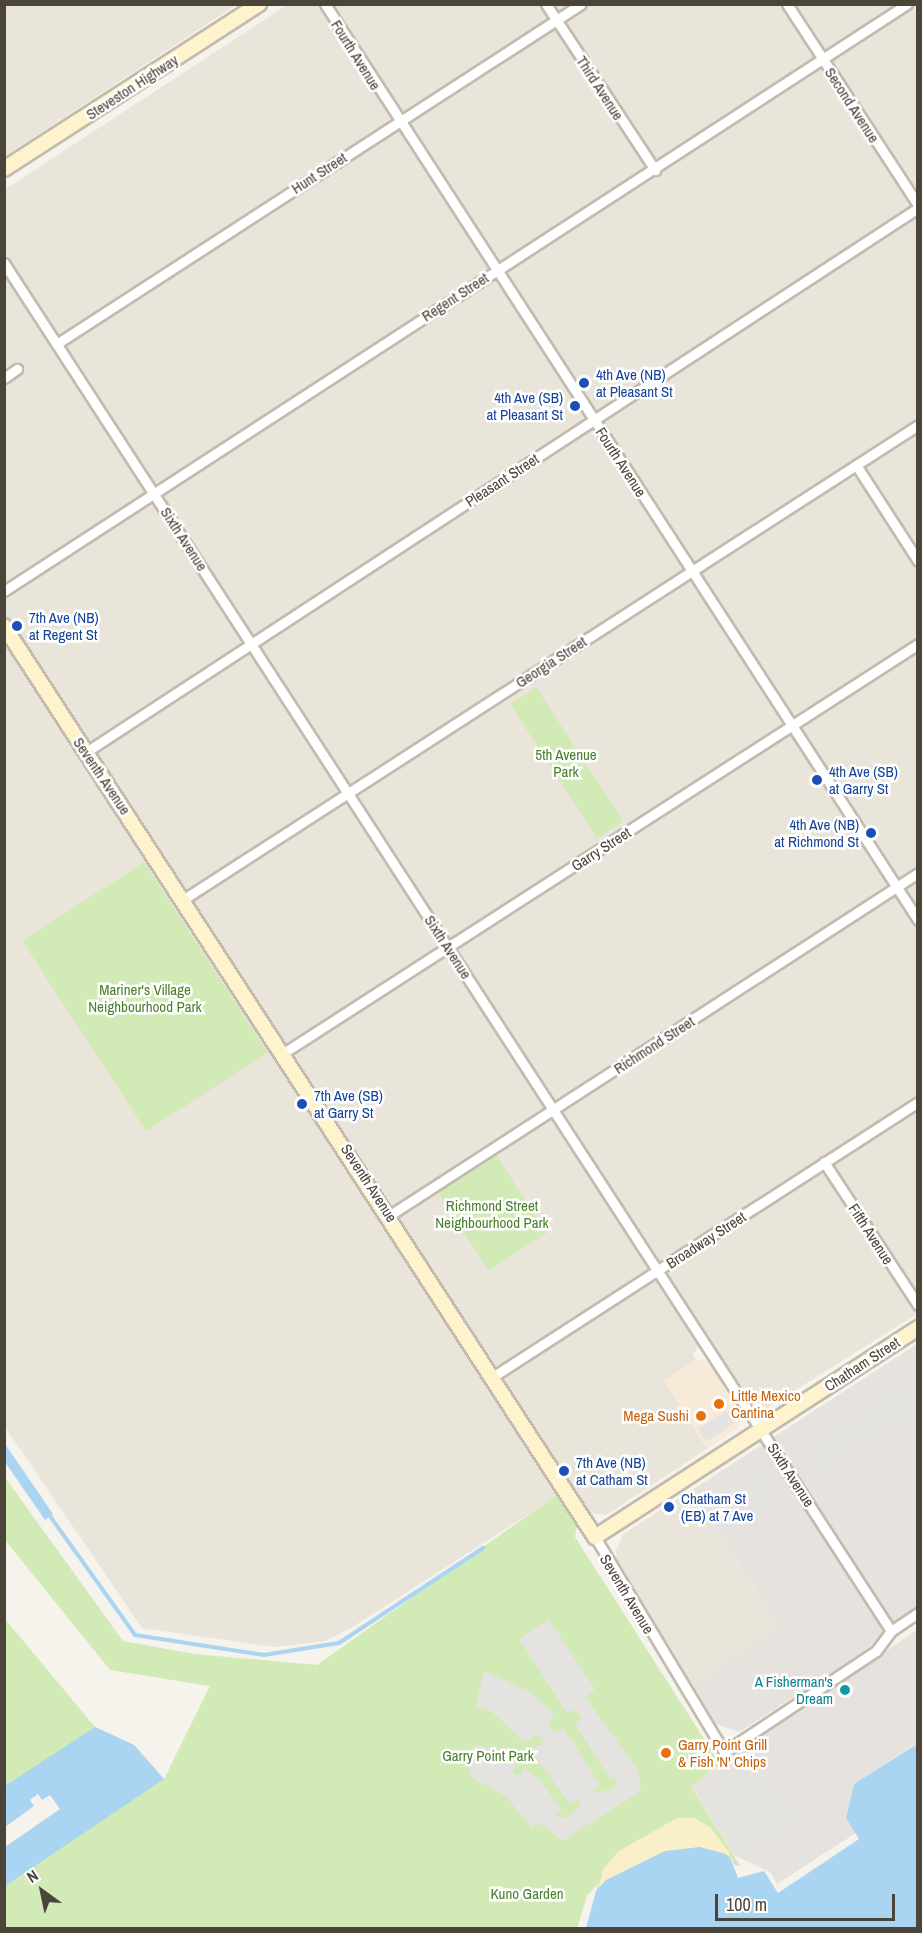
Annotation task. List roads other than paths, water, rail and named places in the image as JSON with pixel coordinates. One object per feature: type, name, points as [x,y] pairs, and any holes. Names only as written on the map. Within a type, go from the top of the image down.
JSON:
[{"type":"street","name":"Steveston Highway","points":[[4,169],[259,4]]},
{"type":"street","name":"Fourth Avenue","points":[[325,4],[918,920]]},
{"type":"street","name":"Third Avenue","points":[[546,4],[655,171]]},
{"type":"street","name":"Hunt Street","points":[[58,343],[581,4]]},
{"type":"street","name":"Second Avenue","points":[[787,4],[918,207]]},
{"type":"street","name":"Regent Street","points":[[4,591],[153,492],[655,171],[822,58],[907,4]]},
{"type":"street","name":"Pleasant Street","points":[[86,752],[918,207]]},
{"type":"street","name":"Sixth Avenue","points":[[4,263],[891,1631]]},
{"type":"street","points":[[4,378],[17,369]]},
{"type":"street","name":"Georgia Street","points":[[184,899],[918,425]]},
{"type":"street","points":[[856,465],[918,561]]},
{"type":"street","name":"Seventh Avenue","points":[[4,626],[285,1052],[494,1376],[595,1537],[611,1572],[723,1749],[876,1652],[891,1631]]},
{"type":"street","name":"Garry Street","points":[[285,1052],[918,644]]},
{"type":"street","name":"Richmond Street","points":[[390,1215],[918,873]]},
{"type":"street","name":"Broadway Street","points":[[494,1376],[918,1102]]},
{"type":"street","name":"Fifth Avenue","points":[[824,1162],[918,1305]]},
{"type":"street","name":"Chatham Street","points":[[595,1537],[918,1328]]},
{"type":"street","points":[[891,1631],[918,1613]]},
{"type":"water","points":[[5,1444],[53,1514],[45,1520],[5,1462]]},
{"type":"water","points":[[95,1727],[134,1745],[164,1779],[5,1886],[5,1786]]},
{"type":"water","points":[[917,1744],[917,1928],[580,1928],[590,1897],[606,1880],[665,1851],[700,1847],[726,1854],[744,1872],[764,1871],[778,1893],[859,1839],[846,1818],[854,1784]]},
{"type":"waterway","points":[[47,1512],[135,1635],[264,1655],[339,1643],[483,1548]]},
{"type":"place","name":"4th Ave (NB) at Pleasant St","points":[[584,383]]},
{"type":"place","name":"4th Ave (SB) at Pleasant St","points":[[575,406]]},
{"type":"place","name":"7th Ave (NB) at Regent St","points":[[17,626]]},
{"type":"place","name":"4th Ave (SB) at Garry St","points":[[817,780]]},
{"type":"place","name":"4th Ave (NB) at Richmond St","points":[[871,833]]},
{"type":"place","name":"7th Ave (SB) at Garry St","points":[[302,1104]]},
{"type":"place","name":"Little Mexico Cantina","points":[[719,1404]]},
{"type":"place","name":"Mega Sushi","points":[[701,1416]]},
{"type":"place","name":"7th Ave (NB) at Catham St","points":[[564,1471]]},
{"type":"place","name":"Chatham St (EB) at 7 Ave","points":[[669,1507]]},
{"type":"place","name":"A Fisherman's Dream","points":[[845,1690]]},
{"type":"place","name":"Garry Point Grill & Fish 'N' Chips","points":[[666,1753]]},
{"type":"park label","name":"5th Avenue Park","points":[[566,762]]},
{"type":"park label","name":"Mariner's Village Neighbourhood Park","points":[[145,998]]},
{"type":"park label","name":"Richmond Street Neighbourhood Park","points":[[492,1214]]},
{"type":"park label","name":"Garry Point Park","points":[[488,1756]]},
{"type":"park label","name":"Kuno Garden","points":[[527,1894]]}]
